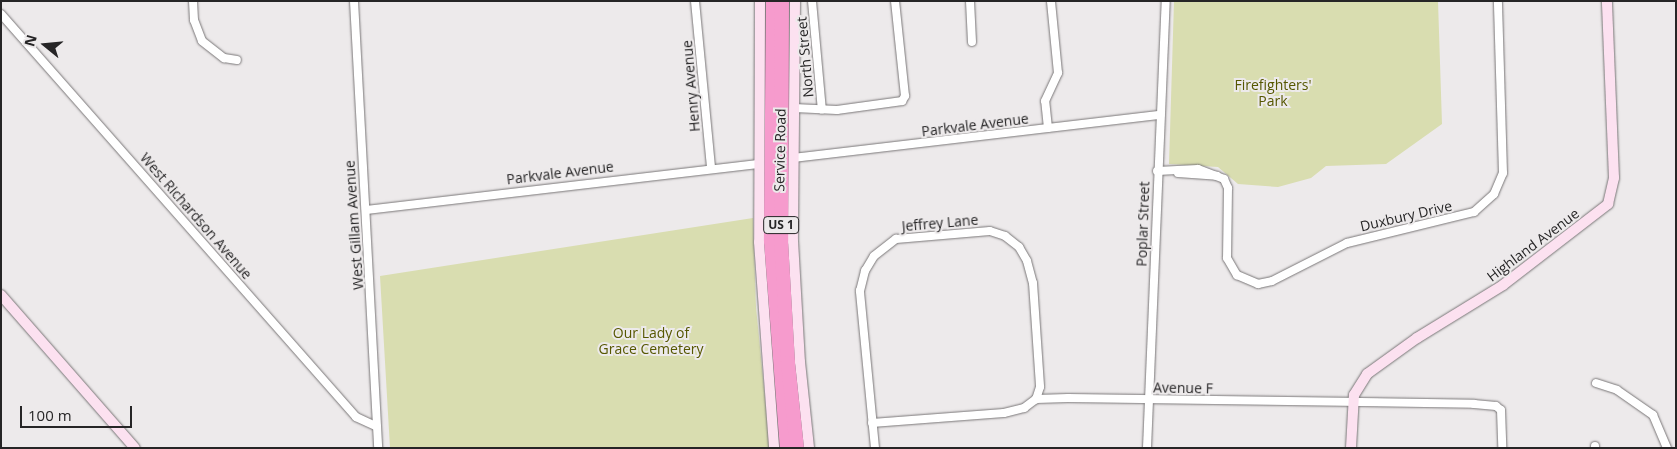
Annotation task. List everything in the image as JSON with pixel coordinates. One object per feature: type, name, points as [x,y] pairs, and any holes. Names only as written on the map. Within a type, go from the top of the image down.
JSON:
[{"type":"highway","name":"US 1","points":[[773,1],[772,249],[787,448]]},
{"type":"highway","name":"US 1","points":[[782,1],[781,241],[788,363],[797,448]]},
{"type":"street","points":[[193,1],[194,20],[202,41],[224,58],[237,60]]},
{"type":"street","name":"West Gillam Avenue","points":[[354,1],[378,448]]},
{"type":"street","name":"Henry Avenue","points":[[696,1],[711,168]]},
{"type":"street","name":"Service Road","points":[[760,1],[758,164],[762,324],[774,448]]},
{"type":"street","name":"Service Road","points":[[795,1],[793,158],[797,321],[809,448]]},
{"type":"street","name":"North Street","points":[[812,1],[822,110]]},
{"type":"street","points":[[794,108],[822,110],[892,104],[902,101],[905,96],[895,1]]},
{"type":"street","points":[[970,1],[972,42]]},
{"type":"street","points":[[1048,128],[1045,101],[1058,73],[1051,1]]},
{"type":"street","name":"Poplar Street","points":[[1147,448],[1147,400],[1166,1]]},
{"type":"street","name":"Duxbury Drive","points":[[1157,171],[1221,176],[1228,188],[1227,258],[1237,275],[1258,284],[1272,281],[1347,243],[1466,215],[1482,207],[1494,194],[1503,172],[1498,1]]},
{"type":"street","name":"Highland Avenue","points":[[1351,448],[1353,402],[1359,384],[1373,368],[1503,285],[1608,204],[1614,178],[1607,1]]},
{"type":"street","name":"West Richardson Avenue","points":[[1,14],[356,417],[376,427]]},
{"type":"street","name":"Parkvale Avenue","points":[[793,158],[1160,115]]},
{"type":"street","name":"Parkvale Avenue","points":[[366,210],[711,168],[758,164]]},
{"type":"street","name":"Jeffrey Lane","points":[[875,448],[861,314],[861,283],[877,252],[887,244],[906,237],[990,231],[1005,236],[1019,247],[1033,282],[1040,387],[1036,399]]},
{"type":"street","points":[[1,295],[135,448]]},
{"type":"street","points":[[1596,383],[1617,390],[1653,415],[1667,448]]},
{"type":"street","name":"Avenue F","points":[[872,423],[1004,413],[1024,408],[1036,399],[1474,404],[1498,407],[1503,414],[1502,448]]},
{"type":"green space","name":"Firefighters' Park","points":[[1174,1],[1438,1],[1442,124],[1386,164],[1326,166],[1311,178],[1278,187],[1238,184],[1218,167],[1169,164]]},
{"type":"green space","name":"Our Lady of Grace Cemetery","points":[[753,218],[756,307],[770,448],[390,448],[380,276]]}]
